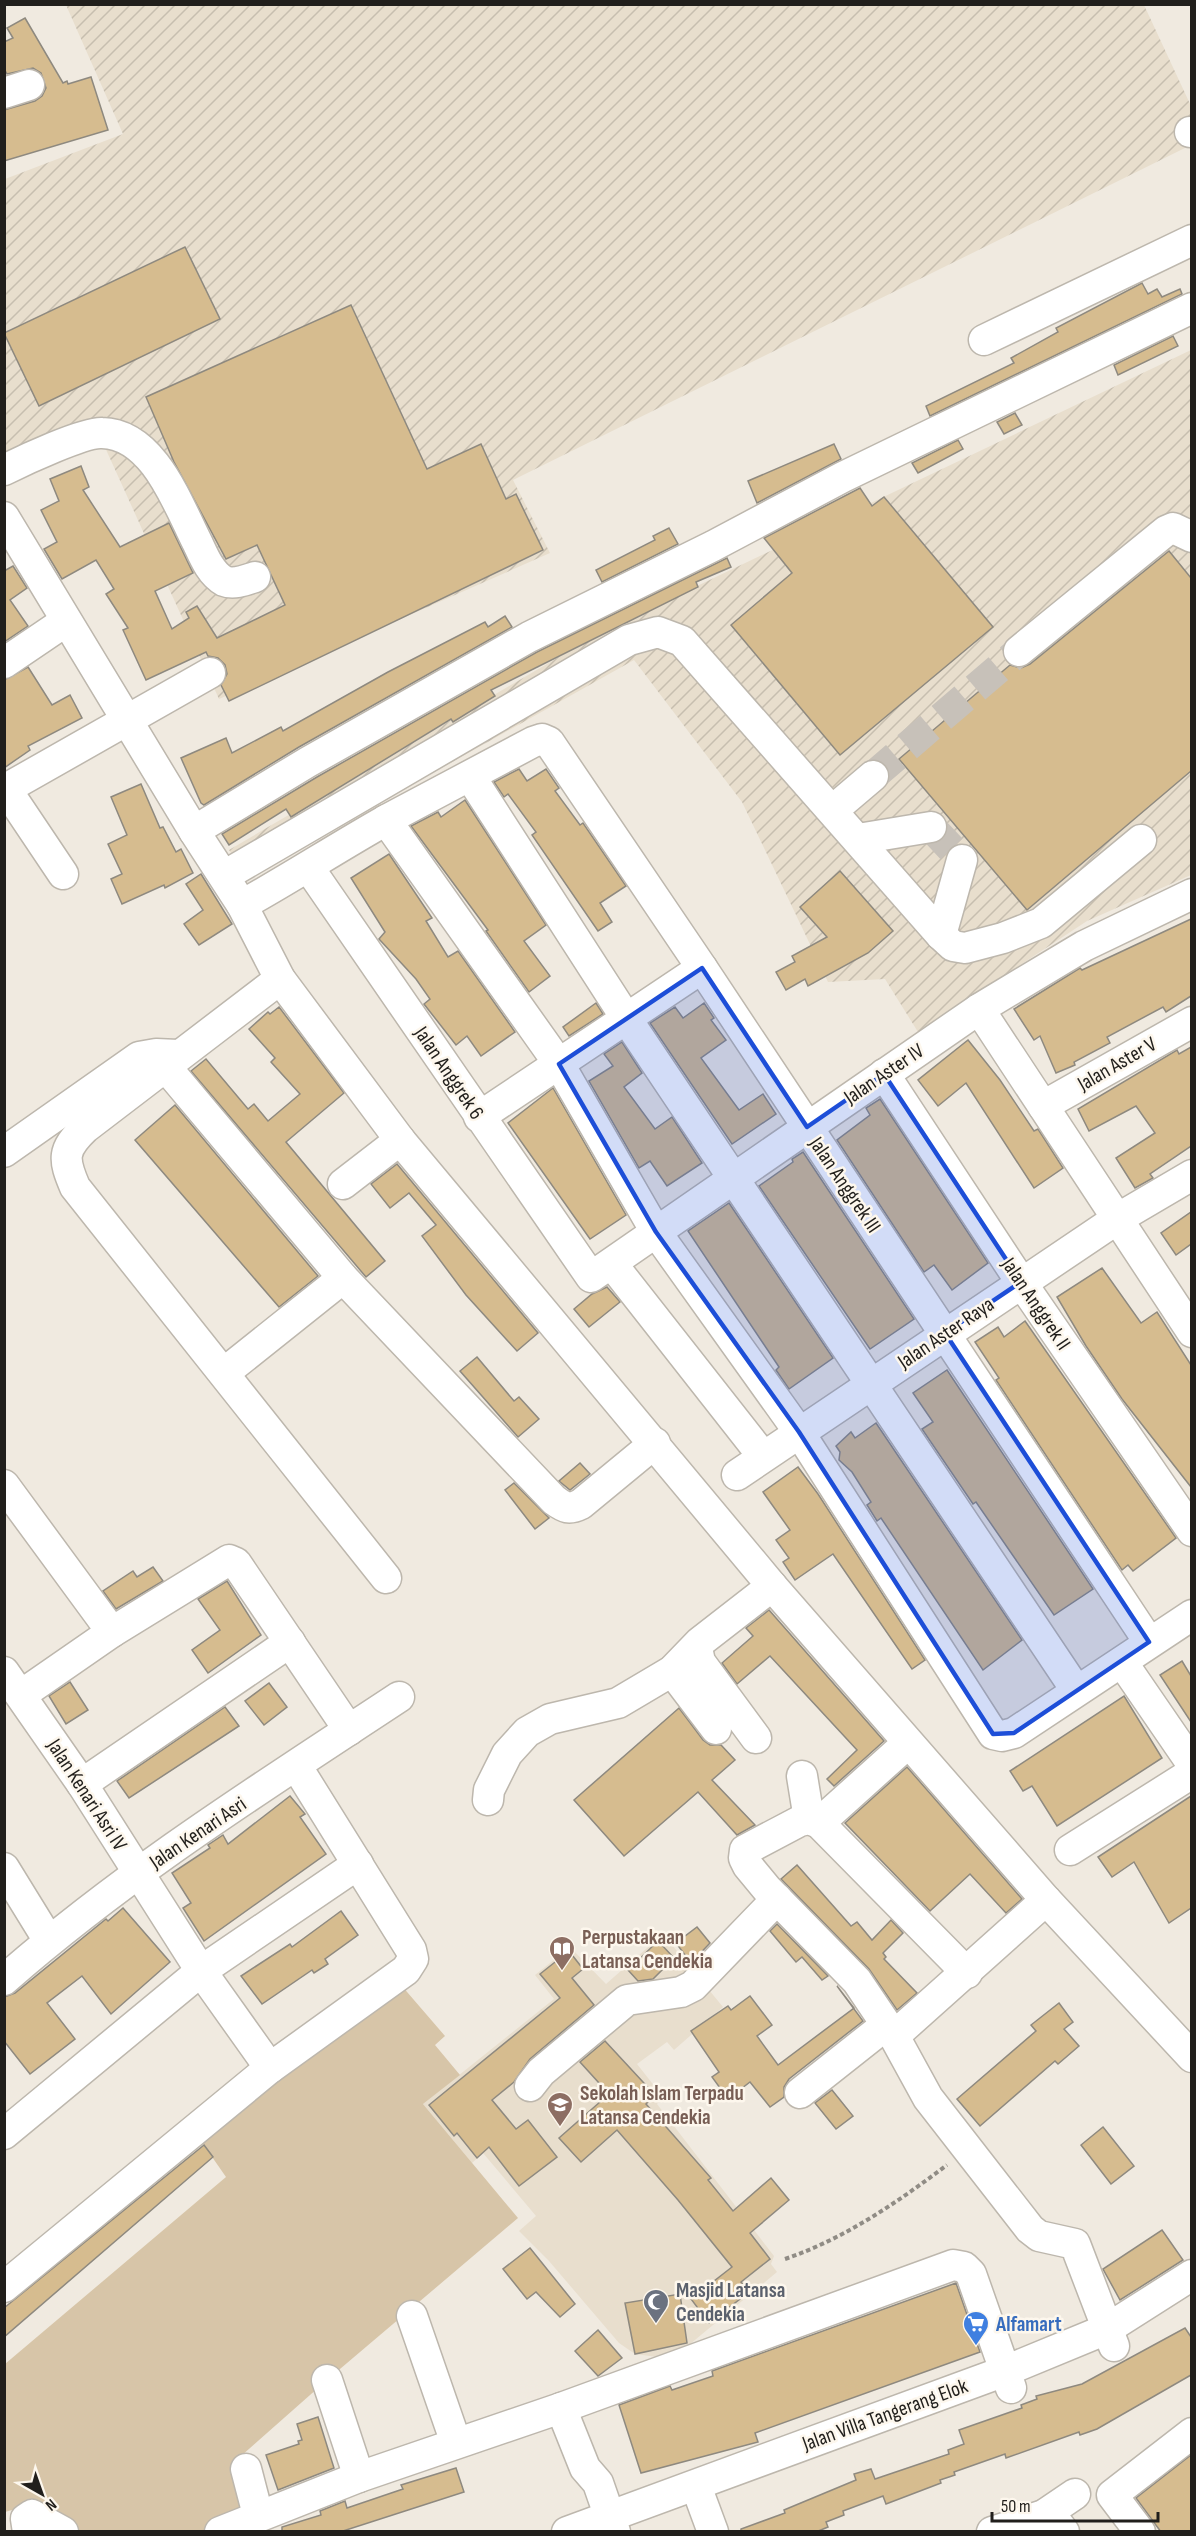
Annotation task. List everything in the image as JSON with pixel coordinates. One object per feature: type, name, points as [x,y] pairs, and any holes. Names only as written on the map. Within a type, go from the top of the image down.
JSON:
[{"type":"street","points":[[984,340],[1191,240]]},
{"type":"street","points":[[194,831],[308,762],[529,636],[713,546],[843,477],[1191,308]]},
{"type":"street","points":[[4,470],[92,434],[109,433],[127,438],[148,454],[174,496],[214,572],[226,582],[234,583],[255,577]]},
{"type":"street","points":[[1019,651],[1166,531],[1173,528],[1191,537]]},
{"type":"street","points":[[8,532],[128,719],[194,831],[242,905],[280,979],[400,1140],[772,1586],[1046,1900],[1191,2057]]},
{"type":"street","points":[[4,663],[66,621]]},
{"type":"street","points":[[224,876],[629,640],[658,632],[682,641],[858,838],[941,936],[953,946],[965,948],[1003,938],[1041,923],[1141,840]]},
{"type":"street","points":[[63,874],[5,790],[210,673]]},
{"type":"street","name":"Jalan Anggrek III","points":[[470,776],[533,742],[542,739],[549,742],[702,968],[1149,1642]]},
{"type":"street","points":[[242,905],[309,868],[386,820],[470,776],[626,1018],[1076,1690]]},
{"type":"street","points":[[833,810],[873,776]]},
{"type":"street","points":[[386,820],[559,1064],[656,1232],[799,1432],[993,1734],[1002,1736],[1014,1733],[1191,1615]]},
{"type":"street","points":[[858,838],[932,827]]},
{"type":"street","points":[[941,936],[962,860]]},
{"type":"street","name":"Jalan Anggrek 6","points":[[309,868],[479,1117],[602,1270],[762,1455]]},
{"type":"street","name":"Jalan Aster IV","points":[[602,1270],[980,1009],[1084,946],[1191,894]]},
{"type":"street","points":[[479,1117],[702,968]]},
{"type":"street","points":[[280,979],[171,1060],[85,1128],[69,1147],[65,1158],[75,1187],[386,1578]]},
{"type":"street","points":[[980,1009],[1191,1330]]},
{"type":"street","name":"Jalan Aster V","points":[[1043,1106],[1191,1022]]},
{"type":"street","points":[[4,1152],[140,1058],[156,1054],[171,1060],[343,1278],[554,1500],[565,1508],[572,1508],[594,1495],[655,1443]]},
{"type":"street","name":"Jalan Anggrek II","points":[[884,1074],[1021,1282],[1191,1531]]},
{"type":"street","points":[[343,1184],[400,1140]]},
{"type":"street","name":"Jalan Aster Raya","points":[[736,1474],[1021,1282],[1117,1219],[1191,1175]]},
{"type":"street","points":[[224,1372],[343,1278]]},
{"type":"street","points":[[4,1485],[112,1632]]},
{"type":"street","points":[[13,1683],[112,1632],[229,1560],[236,1563],[350,1730]]},
{"type":"street","points":[[488,1800],[489,1790],[507,1754],[527,1732],[550,1719],[618,1703],[672,1671],[697,1648],[700,1642],[772,1586]]},
{"type":"street","points":[[82,1785],[290,1642]]},
{"type":"street","points":[[697,1648],[700,1662],[756,1738]]},
{"type":"street","points":[[1122,1662],[1191,1764]]},
{"type":"street","points":[[672,1671],[716,1728]]},
{"type":"street","name":"Jalan Kenari Asri IV","points":[[13,1683],[82,1785],[136,1874],[270,2068]]},
{"type":"street","name":"Jalan Kenari Asri","points":[[4,1980],[49,1941],[136,1874],[399,1697]]},
{"type":"street","points":[[908,1743],[814,1821],[754,1845],[744,1853],[748,1866],[777,1899],[844,1966],[890,2030],[927,2098],[1034,2233],[1074,2244],[1110,2338]]},
{"type":"street","points":[[4,2288],[270,2068],[406,1970],[413,1959],[411,1950],[297,1767]]},
{"type":"street","points":[[1070,1850],[1191,1773]]},
{"type":"street","points":[[802,1776],[814,1821],[967,1973]]},
{"type":"street","points":[[4,2134],[201,1971],[358,1864]]},
{"type":"street","points":[[4,1868],[49,1941]]},
{"type":"street","points":[[530,2086],[541,2072],[627,2000],[681,1992],[693,1986],[777,1899]]},
{"type":"street","points":[[800,2093],[967,1973],[1046,1900]]},
{"type":"street","points":[[220,2532],[258,2515],[358,2478],[561,2408],[953,2265],[964,2267],[971,2274],[1008,2379]]},
{"type":"street","name":"Jalan Villa Tangerang Elok","points":[[1110,2338],[1191,2275]]},
{"type":"street","name":"Jalan Villa Tangerang Elok","points":[[600,2527],[690,2504],[859,2434],[1008,2379],[1110,2338],[1191,2296]]},
{"type":"street","points":[[412,2316],[456,2443]]},
{"type":"street","points":[[327,2380],[358,2478]]},
{"type":"street","points":[[561,2408],[585,2468],[594,2477],[600,2527]]},
{"type":"street","points":[[1140,2532],[1112,2494],[1191,2433]]},
{"type":"street","points":[[246,2469],[258,2515]]},
{"type":"street","points":[[992,2532],[1054,2523],[1075,2494]]},
{"type":"street","points":[[690,2504],[714,2532]]},
{"type":"street","points":[[28,2532],[26,2519],[32,2515],[63,2532]]},
{"type":"path","points":[[785,2259],[822,2246],[883,2212],[967,2150]]},
{"type":"highlighted area","points":[[702,968],[807,1127],[884,1074],[1021,1282],[945,1333],[1149,1642],[1014,1733],[993,1734],[799,1432],[656,1232],[559,1064]]},
{"type":"shaded area","points":[[66,5],[1144,5],[1191,106],[1191,145],[513,480],[550,553],[219,699],[103,443],[5,458],[5,179],[123,134]]},
{"type":"shaded area","points":[[1191,350],[1191,875],[1087,921],[918,1032],[885,979],[828,982],[742,802],[634,660],[247,877],[229,850],[605,630]]},
{"type":"shaded area","name":"Sekolah Islam Terpadu Latansa Cendekia","points":[[663,1934],[723,2007],[674,2050],[667,2042],[637,2064],[663,2097],[657,2104],[774,2256],[771,2264],[777,2272],[672,2359],[635,2354],[619,2343],[549,2261],[519,2231],[536,2216],[483,2153],[472,2163],[423,2104],[554,1999],[535,1975],[570,1947],[606,1984]]},
{"type":"shaded area","points":[[395,1978],[445,2036],[435,2045],[460,2075],[423,2104],[518,2218],[241,2456],[258,2515],[220,2531],[64,2532],[25,2524],[12,2510],[5,2512],[5,2364],[226,2177],[194,2131]]},
{"type":"building","points":[[25,18],[63,83],[67,81],[68,84],[91,77],[108,130],[4,161],[4,110],[35,101],[42,96],[46,88],[41,73],[33,68],[7,74],[4,69],[4,42],[13,38],[7,28]]},
{"type":"building","points":[[185,247],[220,319],[39,406],[4,333]]},
{"type":"building","points":[[1142,283],[1148,294],[1157,289],[1162,297],[1180,289],[1182,294],[930,416],[926,406],[1014,363],[1011,358],[1058,332],[1056,328]]},
{"type":"building","points":[[351,305],[427,469],[481,444],[506,499],[516,494],[543,550],[229,701],[221,685],[227,674],[225,665],[218,658],[208,656],[206,652],[146,680],[123,630],[128,628],[106,594],[114,589],[96,560],[62,579],[44,549],[57,542],[41,510],[59,501],[50,479],[81,466],[89,487],[83,490],[120,547],[169,523],[193,573],[155,591],[172,629],[189,618],[186,612],[197,606],[217,638],[285,605],[257,545],[226,559],[174,462],[146,397]]},
{"type":"building","points":[[1173,336],[1178,346],[1118,375],[1114,365]]},
{"type":"building","points":[[1015,413],[1022,425],[1004,434],[997,422]]},
{"type":"building","points":[[958,440],[963,449],[918,473],[912,463]]},
{"type":"building","points":[[834,444],[841,459],[757,503],[748,481]]},
{"type":"building","points":[[860,488],[872,506],[884,497],[993,627],[840,755],[731,625],[792,573],[764,538]]},
{"type":"building","points":[[669,528],[678,544],[602,582],[596,570],[655,540],[653,536]]},
{"type":"building","points":[[1169,551],[1191,578],[1191,771],[1027,910],[899,759],[1010,665],[1021,668],[1030,664]]},
{"type":"building","points":[[727,558],[731,567],[696,582],[698,587],[491,690],[495,696],[453,722],[451,719],[291,817],[286,809],[229,845],[222,834],[317,777],[537,652]]},
{"type":"building","points":[[13,566],[27,588],[10,600],[28,626],[4,642],[4,571]]},
{"type":"building","points":[[505,616],[512,627],[299,747],[204,805],[201,803],[181,758],[226,738],[232,753],[281,727],[283,731],[388,672],[485,622],[488,627]]},
{"type":"building","points":[[28,667],[52,705],[70,695],[82,718],[28,746],[30,750],[4,768],[4,680]]},
{"type":"building","points":[[519,769],[527,781],[546,769],[559,788],[555,791],[580,825],[583,823],[626,886],[600,903],[612,922],[598,931],[532,835],[536,832],[508,794],[504,797],[494,782]]},
{"type":"building","points":[[141,784],[160,828],[163,827],[176,852],[181,849],[193,873],[165,888],[164,885],[122,904],[111,879],[122,874],[108,844],[127,835],[111,797]]},
{"type":"building","points":[[465,800],[546,925],[524,941],[550,976],[529,992],[486,931],[488,930],[411,826],[438,812],[441,817]]},
{"type":"building","points":[[389,854],[432,918],[426,921],[448,957],[458,951],[515,1032],[481,1056],[467,1036],[456,1045],[424,1004],[430,999],[416,979],[379,939],[385,932],[351,878]]},
{"type":"building","points":[[840,871],[893,931],[868,953],[808,986],[805,979],[786,990],[776,972],[795,962],[792,956],[827,937],[800,907]]},
{"type":"building","points":[[201,874],[232,924],[199,945],[184,924],[203,910],[186,884]]},
{"type":"building","points":[[1191,919],[1191,996],[1166,1012],[1163,1007],[1107,1037],[1110,1043],[1074,1062],[1075,1065],[1056,1073],[1040,1036],[1034,1040],[1014,1009],[1080,968],[1082,970]]},
{"type":"building","points":[[596,1003],[603,1014],[569,1036],[563,1027]]},
{"type":"building","points":[[704,1003],[714,1018],[711,1020],[726,1040],[701,1058],[739,1110],[763,1094],[776,1114],[732,1144],[650,1023],[675,1007],[683,1018]]},
{"type":"building","points":[[279,1007],[344,1093],[286,1142],[385,1261],[366,1277],[191,1071],[206,1059],[248,1109],[254,1104],[268,1121],[300,1094],[271,1062],[275,1058],[249,1029],[268,1012],[270,1014]]},
{"type":"building","points":[[968,1040],[1000,1080],[1034,1131],[1038,1129],[1063,1168],[1034,1188],[966,1083],[938,1106],[918,1080]]},
{"type":"building","points":[[622,1042],[642,1073],[624,1087],[655,1129],[672,1117],[702,1163],[667,1186],[650,1161],[639,1168],[589,1081],[613,1066],[604,1054]]},
{"type":"building","points":[[1191,1047],[1191,1146],[1150,1174],[1153,1178],[1135,1188],[1116,1158],[1155,1133],[1136,1106],[1089,1131],[1078,1109],[1177,1050],[1179,1054]]},
{"type":"building","points":[[553,1088],[626,1215],[590,1239],[508,1123]]},
{"type":"building","points":[[880,1099],[988,1263],[952,1290],[934,1265],[924,1272],[837,1140],[870,1115],[866,1108]]},
{"type":"building","points":[[175,1105],[318,1276],[279,1307],[135,1140]]},
{"type":"building","points":[[803,1152],[914,1319],[870,1349],[759,1186]]},
{"type":"building","points":[[397,1164],[538,1333],[517,1351],[466,1295],[422,1236],[436,1225],[409,1193],[390,1208],[371,1184]]},
{"type":"building","points":[[729,1203],[833,1358],[789,1389],[776,1370],[779,1367],[688,1231]]},
{"type":"building","points":[[1191,1212],[1191,1244],[1176,1255],[1161,1233]]},
{"type":"building","points":[[1102,1268],[1141,1323],[1157,1312],[1191,1365],[1191,1487],[1122,1399],[1086,1346],[1057,1297]]},
{"type":"building","points":[[607,1287],[620,1302],[589,1327],[574,1309],[592,1294]]},
{"type":"building","points":[[1025,1321],[1176,1538],[1133,1571],[1128,1565],[1122,1570],[996,1380],[999,1378],[975,1342],[998,1327],[1004,1337]]},
{"type":"building","points":[[477,1357],[514,1401],[519,1397],[539,1419],[518,1437],[460,1371]]},
{"type":"building","points":[[947,1370],[1093,1589],[1054,1615],[976,1502],[973,1504],[922,1429],[933,1422],[913,1393]]},
{"type":"building","points":[[876,1423],[1022,1640],[983,1670],[881,1518],[877,1521],[867,1505],[871,1502],[852,1472],[839,1460],[840,1452],[836,1446],[851,1432],[855,1438]]},
{"type":"building","points":[[580,1463],[590,1474],[570,1490],[559,1481]]},
{"type":"building","points":[[798,1467],[818,1494],[925,1660],[912,1669],[833,1554],[795,1580],[783,1562],[789,1558],[776,1540],[790,1530],[763,1492]]},
{"type":"building","points":[[514,1483],[549,1518],[535,1529],[505,1490]]},
{"type":"building","points":[[153,1567],[163,1581],[116,1609],[103,1591],[133,1571],[137,1577]]},
{"type":"building","points":[[227,1581],[261,1635],[208,1673],[192,1650],[220,1630],[198,1599]]},
{"type":"building","points":[[769,1610],[884,1741],[834,1786],[827,1779],[857,1750],[770,1656],[737,1684],[722,1663],[753,1636],[746,1628]]},
{"type":"building","points":[[1182,1661],[1191,1676],[1191,1722],[1160,1675]]},
{"type":"building","points":[[70,1682],[88,1710],[66,1724],[49,1696]]},
{"type":"building","points":[[269,1683],[287,1707],[264,1725],[245,1701]]},
{"type":"building","points":[[1124,1696],[1162,1758],[1057,1826],[1032,1786],[1023,1791],[1010,1771]]},
{"type":"building","points":[[225,1707],[239,1726],[129,1798],[117,1781]]},
{"type":"building","points":[[679,1708],[703,1740],[710,1745],[721,1745],[735,1760],[712,1780],[755,1825],[737,1835],[698,1792],[624,1856],[574,1800]]},
{"type":"building","points":[[907,1767],[1022,1899],[1006,1913],[970,1874],[930,1911],[845,1823]]},
{"type":"building","points":[[290,1796],[305,1814],[300,1817],[326,1854],[204,1941],[183,1908],[191,1903],[172,1873],[210,1848],[208,1845],[223,1835],[228,1844]]},
{"type":"building","points":[[1191,1796],[1191,1908],[1169,1923],[1134,1862],[1112,1877],[1098,1857]]},
{"type":"building","points":[[797,1865],[851,1926],[857,1922],[872,1940],[891,1920],[903,1933],[883,1953],[886,1957],[884,1959],[917,1993],[897,2010],[869,1969],[781,1879]]},
{"type":"building","points":[[123,1908],[170,1962],[111,2014],[82,1976],[47,2003],[75,2039],[30,2074],[4,2041],[4,1997],[15,1993],[106,1919],[108,1921]]},
{"type":"building","points":[[341,1911],[358,1935],[325,1959],[328,1964],[314,1973],[312,1970],[262,2004],[241,1976],[290,1944],[292,1947]]},
{"type":"building","points":[[777,1924],[828,1976],[822,1980],[802,1957],[796,1962],[770,1931]]},
{"type":"building","points":[[697,1927],[710,1943],[691,1963],[676,1943]]},
{"type":"building","points":[[658,1941],[674,1958],[653,1979],[638,1981],[628,1970]]},
{"type":"building","points":[[569,1951],[583,1969],[572,1978],[594,2005],[530,2059],[514,2082],[492,2100],[516,2129],[528,2120],[557,2157],[519,2186],[489,2147],[477,2158],[457,2133],[454,2136],[429,2105],[560,1998],[540,1974]]},
{"type":"building","points":[[750,1996],[772,2025],[757,2036],[778,2065],[854,2008],[863,2021],[789,2079],[784,2087],[784,2097],[770,2107],[750,2082],[728,2099],[712,2077],[719,2072],[691,2031],[728,2006],[731,2010]]},
{"type":"building","points":[[1059,2003],[1073,2022],[1064,2029],[1079,2046],[1058,2064],[1055,2061],[980,2126],[957,2099],[1036,2031],[1031,2025]]},
{"type":"building","points":[[605,2041],[655,2095],[646,2104],[711,2178],[708,2180],[733,2211],[771,2178],[789,2200],[750,2233],[770,2259],[741,2282],[749,2292],[709,2323],[691,2299],[732,2267],[678,2200],[617,2130],[581,2162],[559,2138],[609,2094],[580,2062]]},
{"type":"building","points":[[832,2090],[853,2116],[836,2129],[815,2103]]},
{"type":"building","points":[[1103,2127],[1134,2166],[1111,2184],[1081,2145]]},
{"type":"building","points":[[204,2145],[213,2157],[4,2337],[4,2308]]},
{"type":"building","points":[[1162,2230],[1183,2260],[1120,2300],[1103,2269]]},
{"type":"building","points":[[530,2248],[575,2304],[560,2317],[536,2292],[527,2299],[503,2269]]},
{"type":"building","points":[[956,2283],[980,2352],[755,2433],[758,2442],[641,2473],[619,2405],[670,2386],[672,2390],[713,2376],[712,2371]]},
{"type":"building","points":[[680,2294],[687,2343],[635,2354],[625,2303]]},
{"type":"building","points":[[1185,2328],[1191,2337],[1191,2375],[1097,2429],[1080,2435],[1079,2432],[1006,2458],[1005,2454],[954,2472],[955,2475],[940,2480],[941,2483],[886,2504],[883,2496],[843,2511],[844,2515],[826,2522],[828,2527],[816,2532],[741,2532],[741,2529],[785,2513],[784,2510],[856,2480],[854,2474],[871,2469],[875,2479],[949,2454],[948,2450],[964,2444],[959,2430],[1022,2408],[1021,2405],[1037,2399],[1036,2396],[1082,2384]]},
{"type":"building","points":[[598,2330],[622,2358],[598,2376],[575,2351]]},
{"type":"building","points":[[318,2417],[334,2468],[278,2490],[266,2455],[299,2444],[298,2441],[302,2440],[297,2424]]},
{"type":"building","points":[[1191,2455],[1191,2532],[1161,2532],[1136,2498]]},
{"type":"building","points":[[456,2468],[464,2492],[340,2532],[282,2532],[282,2527],[321,2515],[320,2511],[345,2501],[347,2508],[403,2489],[401,2485]]},
{"type":"tunnel","points":[[873,776],[1019,651]]},
{"type":"tunnel","points":[[931,827],[962,860]]},
{"type":"place","name":"Perpustakaan Latansa Cendekia","points":[[562,1972]]},
{"type":"place","name":"Sekolah Islam Terpadu Latansa Cendekia","points":[[560,2128]]},
{"type":"place","name":"Masjid Latansa Cendekia","points":[[656,2325]]},
{"type":"place","name":"Alfamart","points":[[976,2347]]}]
